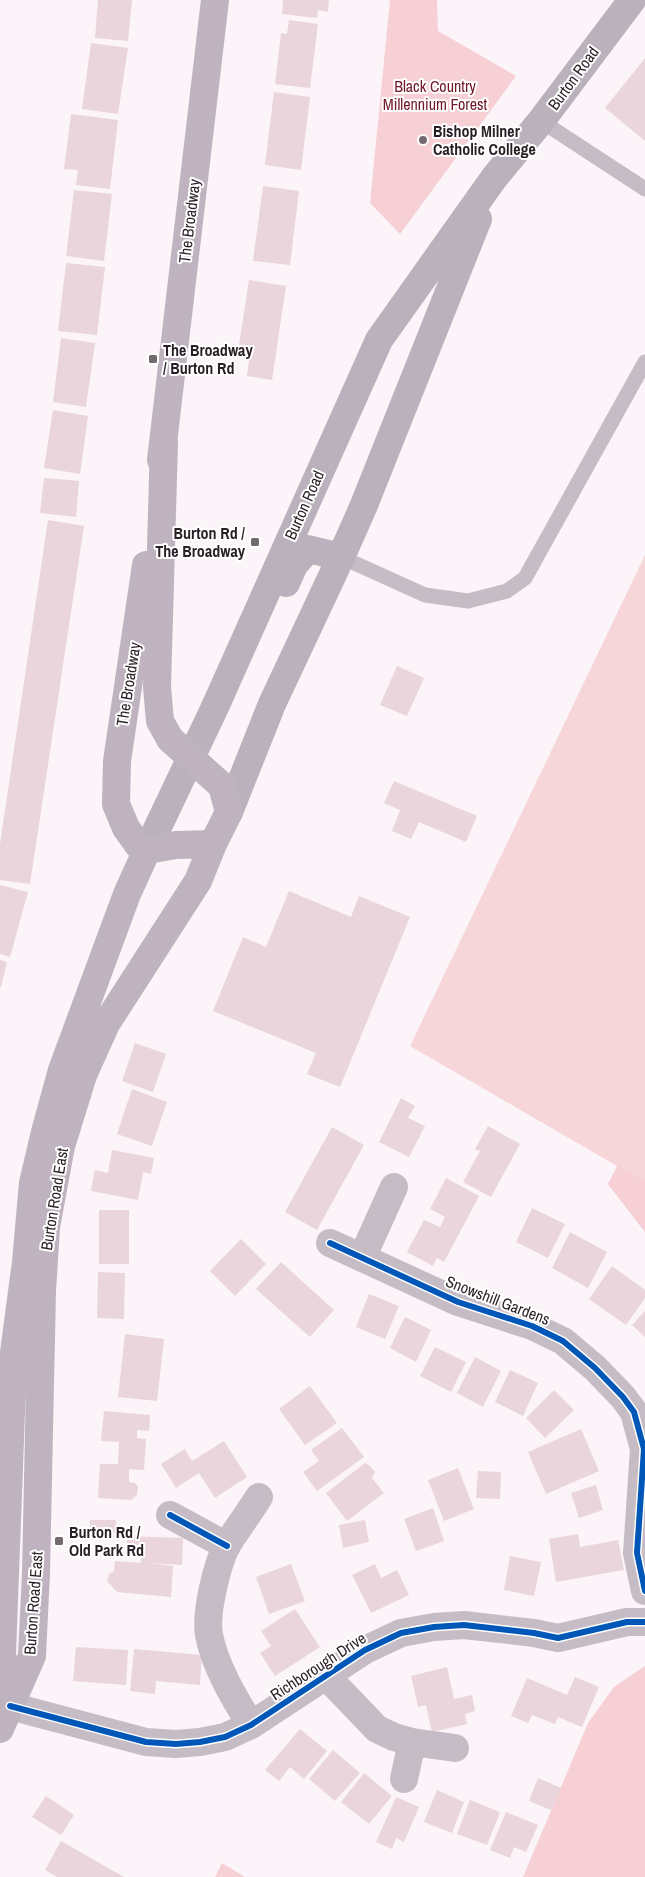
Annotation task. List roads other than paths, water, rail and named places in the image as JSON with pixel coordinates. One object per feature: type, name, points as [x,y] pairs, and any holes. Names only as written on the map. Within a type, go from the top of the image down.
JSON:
[{"type":"main road","name":"The Broadway","points":[[147,850],[140,846],[126,828],[116,804],[116,760],[164,442],[215,0]]},
{"type":"main road","name":"Burton Road","points":[[147,850],[192,758],[378,340],[494,178],[542,121],[632,0]]},
{"type":"main road","name":"Burton Road","points":[[229,812],[272,704],[341,557],[494,178]]},
{"type":"main road","name":"The Broadway","points":[[164,442],[157,687],[160,721],[170,739],[222,786],[229,812]]},
{"type":"main road","points":[[224,683],[242,669],[256,650],[294,565],[304,552],[310,548],[341,557]]},
{"type":"main road","name":"Burton Road East","points":[[5,1718],[32,1656],[36,1573],[42,1291],[46,1227],[61,1146],[83,1075],[106,1024],[198,881],[229,812]]},
{"type":"main road","points":[[147,850],[176,845],[213,844]]},
{"type":"main road","name":"Burton Road East","points":[[5,1718],[2,1654],[13,1360],[26,1262],[33,1183],[62,1070],[126,894],[147,850]]},
{"type":"street","points":[[362,1258],[394,1187]]},
{"type":"street","name":"Snowshill Gardens","points":[[330,1243],[458,1302],[532,1326],[563,1341],[595,1368],[623,1397],[634,1412],[644,1449],[637,1553],[645,1591]]},
{"type":"street","points":[[251,1725],[231,1693],[209,1634],[211,1599],[217,1570],[226,1546],[259,1497]]},
{"type":"street","points":[[170,1515],[226,1546]]},
{"type":"street","name":"Richborough Drive","points":[[5,1718],[146,1742],[176,1744],[200,1742],[225,1737],[251,1725],[327,1677],[365,1650],[401,1633],[434,1627],[464,1625],[558,1638],[627,1622],[645,1622]]},
{"type":"street","points":[[327,1677],[377,1729],[394,1738],[455,1748]]},
{"type":"street","points":[[404,1779],[412,1742]]},
{"type":"lane","points":[[542,121],[645,189]]},
{"type":"lane","points":[[341,557],[425,595],[468,601],[507,591],[525,578],[645,362]]},
{"type":"place","name":"Bishop Milner Catholic College","points":[[423,140]]},
{"type":"place","name":"The Broadway / Burton Rd","points":[[153,359]]},
{"type":"place","name":"Burton Rd / The Broadway","points":[[255,542]]},
{"type":"place","name":"Burton Rd / Old Park Rd","points":[[59,1541]]},
{"type":"park label","name":"Black Country Millennium Forest","points":[[435,95]]}]
